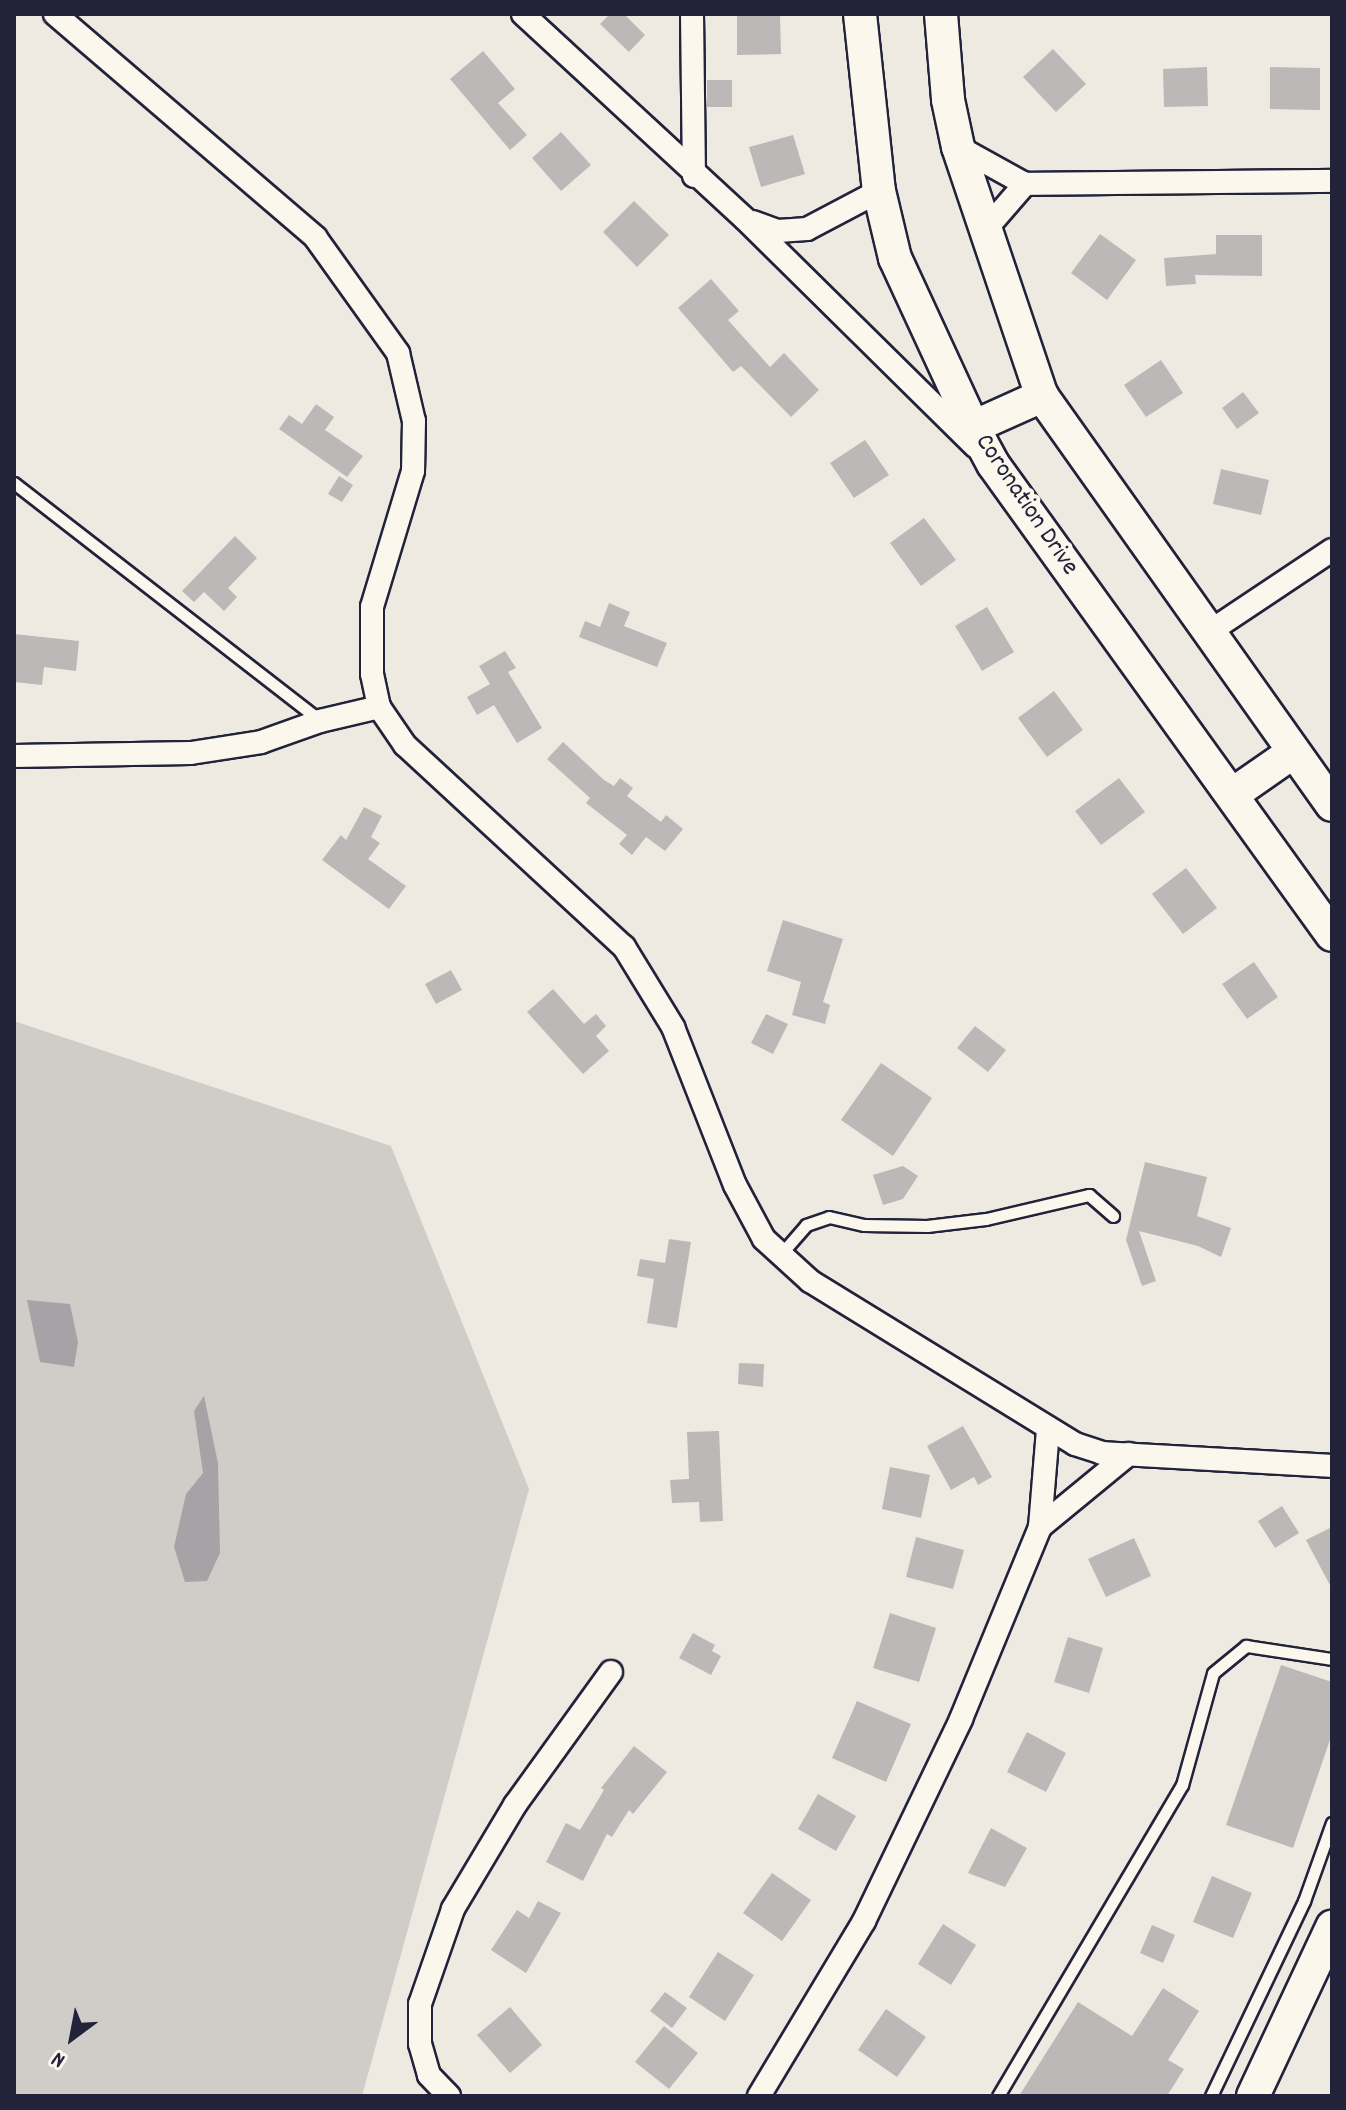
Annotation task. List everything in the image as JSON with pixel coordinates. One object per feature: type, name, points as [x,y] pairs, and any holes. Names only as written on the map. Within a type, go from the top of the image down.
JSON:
[{"type":"street","points":[[55,14],[315,237],[398,353],[414,421],[413,471],[372,607],[372,674],[379,707],[405,745],[624,947],[673,1027],[735,1185],[764,1239],[810,1281],[1048,1429],[1102,1453],[1332,1466]]},
{"type":"street","points":[[523,14],[694,176],[745,219],[993,464]]},
{"type":"street","points":[[692,14],[694,176]]},
{"type":"street","name":"Coronation Drive","points":[[860,14],[879,191],[895,258],[973,427],[993,464],[1332,935]]},
{"type":"street","points":[[941,14],[948,100],[958,147],[1042,396],[1206,634],[1332,805]]},
{"type":"street","points":[[958,147],[1025,184],[1332,181]]},
{"type":"street","points":[[986,229],[1025,184]]},
{"type":"street","points":[[745,219],[778,231],[807,229],[879,191]]},
{"type":"street","points":[[973,427],[1042,396]]},
{"type":"street","points":[[1206,634],[1332,550]]},
{"type":"street","points":[[14,756],[191,753],[261,742],[320,721],[379,707]]},
{"type":"street","points":[[1233,794],[1292,753]]},
{"type":"street","points":[[759,2096],[864,1921],[961,1719],[1040,1527],[1048,1429]]},
{"type":"street","points":[[1040,1527],[1129,1454]]},
{"type":"street","points":[[449,2096],[429,2075],[420,2044],[420,2004],[453,1909],[515,1805],[611,1672]]},
{"type":"street","points":[[1253,2096],[1332,1927]]},
{"type":"lane","points":[[14,483],[320,721]]},
{"type":"lane","points":[[781,1254],[806,1225],[829,1217],[864,1225],[927,1226],[986,1219],[1089,1195],[1113,1216]]},
{"type":"lane","points":[[998,2096],[1182,1785],[1213,1673],[1246,1646],[1332,1659]]},
{"type":"lane","points":[[1211,2096],[1304,1901],[1332,1823]]},
{"type":"shaded area","points":[[14,1021],[391,1146],[529,1489],[362,2096],[14,2096]]},
{"type":"shaded area","points":[[27,1300],[70,1304],[78,1342],[74,1367],[40,1362]]},
{"type":"shaded area","points":[[204,1396],[218,1463],[220,1553],[207,1581],[185,1582],[174,1547],[186,1494],[203,1473],[194,1411]]},
{"type":"building","points":[[610,14],[624,14],[645,35],[629,52],[600,24]]},
{"type":"building","points":[[737,14],[780,14],[781,54],[737,55]]},
{"type":"building","points":[[1053,49],[1086,84],[1056,112],[1023,77]]},
{"type":"building","points":[[483,51],[515,89],[498,103],[527,135],[510,150],[450,79]]},
{"type":"building","points":[[1207,67],[1208,106],[1164,107],[1163,69]]},
{"type":"building","points":[[1270,67],[1320,68],[1320,110],[1270,109]]},
{"type":"building","points":[[707,80],[732,80],[732,107],[707,107]]},
{"type":"building","points":[[561,132],[591,165],[561,191],[532,158]]},
{"type":"building","points":[[793,135],[805,174],[761,187],[749,147]]},
{"type":"building","points":[[634,201],[669,235],[637,267],[603,232]]},
{"type":"building","points":[[1100,234],[1136,260],[1107,300],[1071,273]]},
{"type":"building","points":[[1216,235],[1262,235],[1262,276],[1195,275],[1196,284],[1166,286],[1164,258],[1216,254]]},
{"type":"building","points":[[711,279],[739,311],[728,320],[770,367],[784,353],[819,390],[791,417],[741,366],[733,372],[678,308]]},
{"type":"building","points":[[1161,360],[1183,393],[1146,417],[1124,385]]},
{"type":"building","points":[[1243,392],[1259,413],[1237,429],[1222,408]]},
{"type":"building","points":[[316,404],[334,417],[325,430],[363,456],[347,477],[279,429],[289,415],[302,424]]},
{"type":"building","points":[[865,440],[889,475],[854,498],[830,463]]},
{"type":"building","points":[[1221,469],[1269,480],[1261,515],[1213,504]]},
{"type":"building","points":[[339,476],[353,485],[342,502],[328,494]]},
{"type":"building","points":[[924,518],[956,560],[921,586],[890,543]]},
{"type":"building","points":[[235,536],[257,558],[228,588],[237,597],[224,611],[204,592],[194,602],[182,591]]},
{"type":"building","points":[[609,603],[630,612],[624,626],[667,643],[657,667],[579,637],[585,621],[600,627]]},
{"type":"building","points":[[987,607],[1014,652],[982,671],[955,626]]},
{"type":"building","points":[[14,634],[79,641],[76,671],[44,667],[42,685],[14,682]]},
{"type":"building","points":[[505,651],[516,668],[508,672],[542,728],[517,743],[494,705],[477,715],[467,697],[490,684],[479,666]]},
{"type":"building","points":[[1054,691],[1083,730],[1047,757],[1018,718]]},
{"type":"building","points":[[563,742],[604,780],[614,786],[620,778],[633,788],[627,796],[661,822],[666,815],[683,829],[665,851],[646,837],[632,855],[619,844],[627,835],[586,803],[590,798],[547,759]]},
{"type":"building","points":[[1119,778],[1145,812],[1101,845],[1075,811]]},
{"type":"building","points":[[364,807],[382,816],[371,837],[380,843],[368,859],[406,886],[389,909],[322,860],[341,835],[346,840]]},
{"type":"building","points":[[1186,868],[1217,908],[1183,934],[1152,894]]},
{"type":"building","points":[[783,920],[843,939],[823,1002],[830,1005],[825,1024],[792,1015],[801,982],[767,971]]},
{"type":"building","points":[[1254,962],[1278,997],[1247,1019],[1222,984]]},
{"type":"building","points":[[451,970],[462,990],[436,1004],[425,984]]},
{"type":"building","points":[[553,989],[584,1024],[596,1014],[606,1026],[596,1036],[609,1051],[583,1074],[527,1012]]},
{"type":"building","points":[[766,1014],[788,1024],[773,1054],[751,1043]]},
{"type":"building","points":[[975,1026],[1006,1050],[988,1072],[957,1048]]},
{"type":"building","points":[[881,1063],[932,1098],[893,1156],[841,1120]]},
{"type":"building","points":[[1145,1162],[1207,1177],[1197,1216],[1231,1228],[1221,1257],[1198,1246],[1139,1231],[1156,1281],[1142,1286],[1126,1240]]},
{"type":"building","points":[[903,1166],[918,1176],[903,1199],[883,1205],[873,1175]]},
{"type":"building","points":[[669,1239],[691,1242],[677,1328],[647,1323],[654,1279],[637,1276],[640,1259],[665,1263]]},
{"type":"building","points":[[739,1363],[764,1364],[763,1387],[738,1384]]},
{"type":"building","points":[[963,1426],[992,1477],[978,1485],[974,1477],[951,1490],[927,1446]]},
{"type":"building","points":[[719,1431],[723,1521],[700,1522],[699,1502],[672,1503],[670,1480],[689,1479],[687,1432]]},
{"type":"building","points":[[890,1467],[930,1475],[921,1518],[882,1509]]},
{"type":"building","points":[[1282,1506],[1299,1533],[1275,1548],[1258,1521]]},
{"type":"building","points":[[1332,1527],[1332,1589],[1306,1540]]},
{"type":"building","points":[[916,1537],[964,1550],[953,1589],[906,1577]]},
{"type":"building","points":[[1134,1538],[1151,1576],[1106,1597],[1088,1559]]},
{"type":"building","points":[[890,1613],[936,1628],[919,1682],[873,1668]]},
{"type":"building","points":[[693,1633],[715,1645],[712,1651],[721,1656],[711,1675],[679,1658]]},
{"type":"building","points":[[1068,1637],[1103,1648],[1089,1693],[1054,1682]]},
{"type":"building","points":[[1281,1665],[1332,1682],[1332,1734],[1293,1848],[1226,1825]]},
{"type":"building","points":[[857,1701],[911,1724],[886,1782],[832,1758]]},
{"type":"building","points":[[1027,1732],[1066,1753],[1046,1792],[1007,1772]]},
{"type":"building","points":[[634,1746],[667,1772],[633,1814],[629,1810],[612,1837],[607,1834],[583,1881],[546,1862],[566,1823],[580,1830],[604,1790],[601,1788]]},
{"type":"building","points":[[818,1794],[856,1816],[836,1851],[798,1829]]},
{"type":"building","points":[[991,1828],[1027,1848],[1005,1887],[968,1873]]},
{"type":"building","points":[[772,1873],[811,1900],[782,1941],[743,1913]]},
{"type":"building","points":[[1212,1876],[1252,1893],[1233,1938],[1193,1922]]},
{"type":"building","points":[[538,1901],[561,1913],[526,1973],[491,1950],[517,1910],[529,1918]]},
{"type":"building","points":[[943,1924],[976,1945],[951,1985],[918,1964]]},
{"type":"building","points":[[1152,1925],[1175,1935],[1163,1963],[1140,1953]]},
{"type":"building","points":[[718,1952],[754,1975],[725,2021],[689,1997]]},
{"type":"building","points":[[1163,1988],[1199,2011],[1168,2060],[1184,2069],[1167,2096],[1019,2096],[1078,2002],[1132,2036]]},
{"type":"building","points":[[665,1992],[687,2008],[672,2028],[650,2011]]},
{"type":"building","points":[[510,2007],[542,2045],[510,2073],[477,2035]]},
{"type":"building","points":[[886,2009],[926,2037],[897,2077],[858,2050]]},
{"type":"building","points":[[664,2026],[698,2053],[669,2089],[635,2062]]}]
